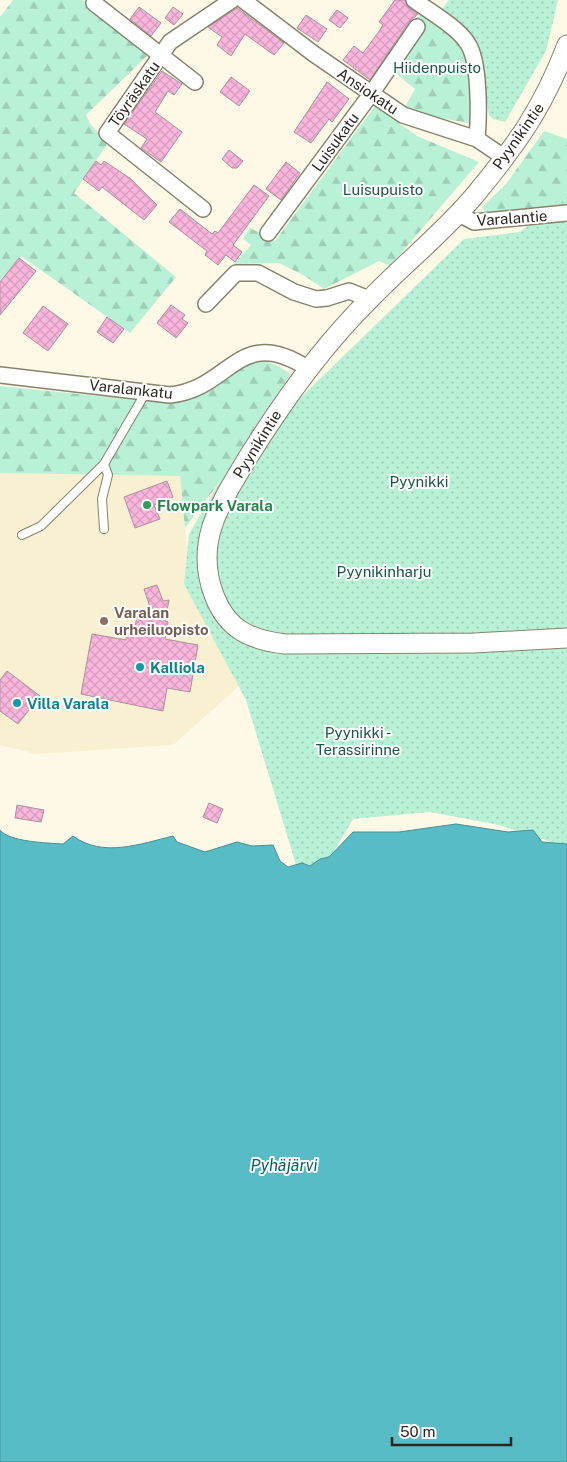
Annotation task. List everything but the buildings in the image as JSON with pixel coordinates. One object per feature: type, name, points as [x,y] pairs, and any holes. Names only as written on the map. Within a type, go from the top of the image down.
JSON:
[{"type":"street","name":"Töyräskatu","points":[[203,209],[107,133],[170,42],[232,0]]},
{"type":"street","name":"Ansiokatu","points":[[243,0],[371,94],[403,115],[477,139],[505,158]]},
{"type":"street","points":[[414,0],[468,43],[475,68],[479,118],[477,139]]},
{"type":"street","points":[[94,3],[160,57],[195,82]]},
{"type":"street","name":"Luisukatu","points":[[268,233],[371,94],[417,26]]},
{"type":"street","name":"Pyynikintie","points":[[567,45],[540,107],[505,158],[459,214],[369,299],[307,368],[268,426],[224,498],[208,538],[206,558],[209,579],[216,598],[229,621],[254,639],[285,644],[474,643],[567,638]]},
{"type":"street","name":"Varalantie","points":[[459,214],[474,222],[567,213]]},
{"type":"street","points":[[206,304],[236,273],[258,273],[294,292],[316,299],[327,298],[349,290],[369,299]]},
{"type":"street","name":"Varalankatu","points":[[0,375],[170,395],[196,388],[248,355],[258,352],[270,352],[290,358],[307,368]]},
{"type":"lane","points":[[22,535],[41,526],[104,464],[146,392]]},
{"type":"lane","points":[[104,464],[108,475],[102,498],[104,529]]},
{"type":"shaded area","name":"Varalan urheiluopisto","points":[[0,473],[180,476],[191,590],[239,686],[173,745],[36,754],[0,745]]},
{"type":"green space","points":[[13,0],[83,0],[147,56],[86,115],[91,125],[108,143],[74,193],[176,277],[130,333],[21,256],[0,282],[0,17]]},
{"type":"green space","points":[[449,0],[558,0],[546,51],[505,122],[493,119],[489,115],[478,43],[470,32],[439,13]]},
{"type":"green space","name":"Hiidenpuisto","points":[[421,12],[456,39],[468,55],[475,117],[468,123],[429,116],[405,107],[415,89],[394,72],[425,29],[415,21]]},
{"type":"green space","name":"Luisupuisto","points":[[375,106],[417,136],[479,162],[390,266],[379,261],[324,289],[303,275],[279,263],[234,264],[251,245],[243,239],[250,228],[275,241]]},
{"type":"green space","points":[[544,131],[567,139],[567,208],[486,214],[482,207],[506,184]]},
{"type":"green space","name":"Pyynikinharju","points":[[567,194],[567,847],[499,825],[430,812],[353,819],[326,865],[297,868],[246,700],[184,584],[189,534],[228,468],[464,239],[520,232]]},
{"type":"green space","points":[[265,361],[291,374],[224,476],[185,528],[180,476],[0,473],[0,386],[158,402],[182,402],[204,393],[249,363]]},
{"type":"water","name":"Pyhäjärvi","points":[[456,824],[508,832],[533,830],[542,842],[567,844],[567,1462],[0,1462],[0,830],[12,837],[29,841],[63,844],[73,836],[85,843],[109,848],[135,845],[173,836],[177,842],[205,852],[237,842],[252,846],[273,845],[280,861],[288,867],[302,863],[310,866],[320,859],[329,857],[353,832],[399,832]]},
{"type":"place","name":"Flowpark Varala","points":[[147,505]]},
{"type":"place","name":"Varalan urheiluopisto","points":[[104,621]]},
{"type":"place","name":"Kalliola","points":[[140,667]]},
{"type":"place","name":"Villa Varala","points":[[17,703]]},
{"type":"park label","name":"Pyynikki","points":[[419,481]]},
{"type":"park label","name":"Pyynikki - Terassirinne","points":[[358,740]]}]
